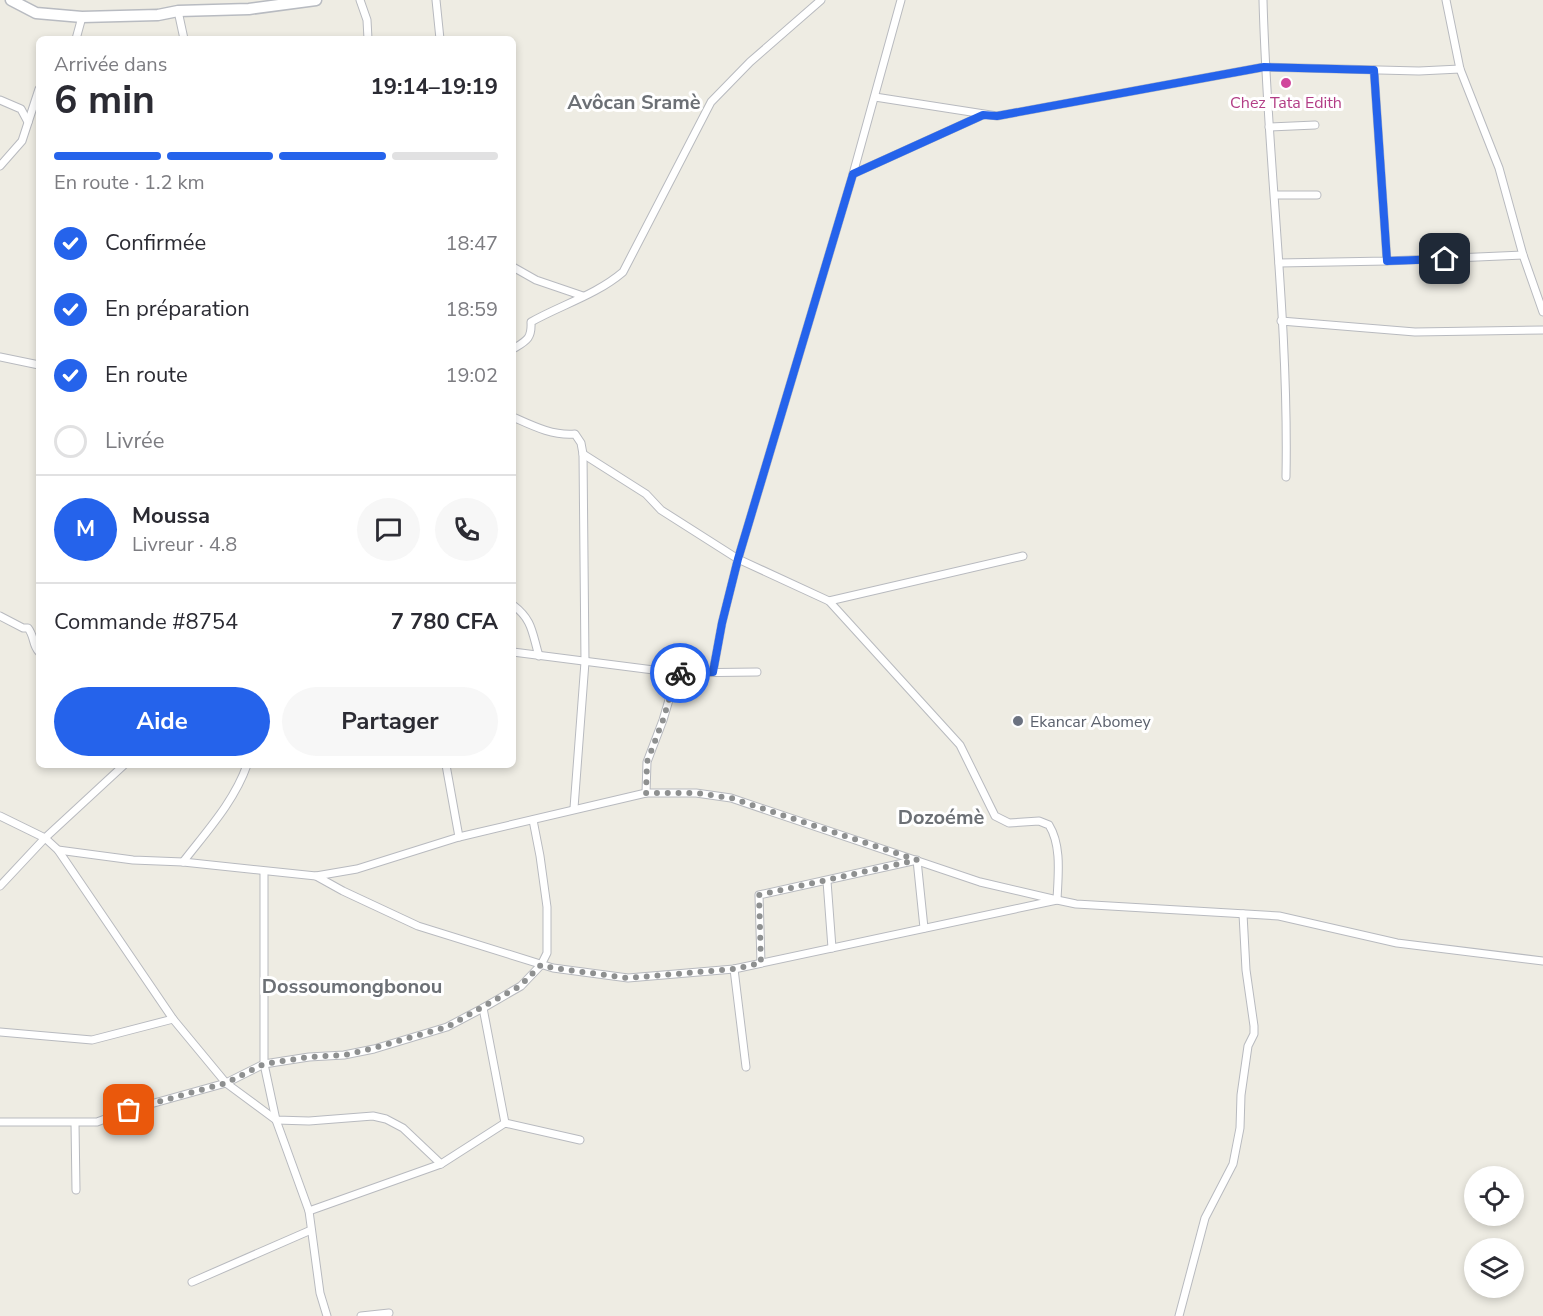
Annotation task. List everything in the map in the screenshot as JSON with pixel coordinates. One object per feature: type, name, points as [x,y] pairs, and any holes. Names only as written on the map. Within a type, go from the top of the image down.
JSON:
[{"type":"main road","points":[[12,0],[36,13],[82,17],[249,9],[316,0]]},
{"type":"street","points":[[360,0],[367,20],[368,36]]},
{"type":"street","points":[[436,0],[440,36]]},
{"type":"street","points":[[516,348],[523,344],[532,333],[531,322],[615,278],[628,265],[711,102],[750,62],[821,0]]},
{"type":"street","points":[[713,672],[738,559],[853,174],[901,0]]},
{"type":"street","points":[[1263,0],[1264,67],[1279,263],[1287,430],[1286,477]]},
{"type":"street","points":[[1446,0],[1460,69],[1499,168],[1523,255],[1543,312]]},
{"type":"street","points":[[178,11],[183,36]]},
{"type":"street","points":[[77,36],[82,17]]},
{"type":"street","points":[[875,97],[997,116],[1264,67],[1419,71],[1460,69]]},
{"type":"street","points":[[1374,70],[1387,261]]},
{"type":"street","points":[[0,166],[22,141],[36,98]]},
{"type":"street","points":[[0,100],[21,108],[28,122]]},
{"type":"street","points":[[853,174],[983,115]]},
{"type":"street","points":[[1269,127],[1315,125]]},
{"type":"street","points":[[1275,195],[1317,195]]},
{"type":"street","points":[[1279,263],[1523,255]]},
{"type":"street","points":[[516,269],[536,280],[583,296]]},
{"type":"street","points":[[1281,321],[1415,332],[1543,330]]},
{"type":"street","points":[[0,357],[36,364]]},
{"type":"street","points":[[516,418],[548,431],[565,435],[575,434],[581,444],[583,454],[585,662],[574,808]]},
{"type":"street","points":[[583,454],[646,494],[661,510],[738,559],[829,601],[960,745],[994,816],[1009,823],[1039,821],[1049,825],[1058,858],[1057,900]]},
{"type":"street","points":[[829,601],[1023,556]]},
{"type":"street","points":[[516,607],[529,621],[539,656]]},
{"type":"street","points":[[0,616],[23,628],[28,628],[33,634],[36,649]]},
{"type":"street","points":[[516,652],[677,673],[757,672]]},
{"type":"street","points":[[646,793],[647,762],[677,673]]},
{"type":"street","points":[[0,886],[45,838],[121,768]]},
{"type":"street","points":[[183,862],[219,815],[236,789],[246,768]]},
{"type":"street","points":[[447,768],[459,837]]},
{"type":"street","points":[[58,850],[133,860],[183,862],[316,876],[357,869],[459,837],[574,808],[646,793],[696,793],[731,798],[980,882],[1029,895],[1076,904],[1279,916],[1397,943],[1543,962]]},
{"type":"street","points":[[0,816],[45,838],[58,850],[173,1019],[226,1083],[276,1120],[309,1121],[373,1116],[386,1119],[403,1128],[441,1164]]},
{"type":"street","points":[[0,1122],[75,1124],[97,1122],[129,1110],[226,1083],[264,1064],[309,1057],[345,1055],[374,1048],[447,1027],[483,1008],[520,986],[541,965],[547,953],[547,907],[533,820]]},
{"type":"street","points":[[761,963],[759,895],[917,860]]},
{"type":"street","points":[[917,860],[924,928]]},
{"type":"street","points":[[264,872],[264,1064],[276,1120],[309,1211],[320,1293],[327,1316]]},
{"type":"street","points":[[316,876],[418,926],[553,968],[628,978],[734,969],[1057,900]]},
{"type":"street","points":[[827,881],[832,948]]},
{"type":"street","points":[[1179,1316],[1205,1218],[1233,1164],[1240,1128],[1241,1095],[1248,1046],[1254,1034],[1246,970],[1243,914]]},
{"type":"street","points":[[734,969],[746,1067]]},
{"type":"street","points":[[483,1008],[505,1123]]},
{"type":"street","points":[[0,1032],[92,1040],[173,1019]]},
{"type":"street","points":[[309,1211],[441,1164],[505,1123],[580,1140]]},
{"type":"street","points":[[75,1124],[76,1190]]},
{"type":"street","points":[[192,1282],[311,1230]]},
{"type":"street","points":[[361,1316],[389,1313]]},
{"type":"way so far","points":[[129,1110],[226,1083],[264,1064],[309,1057],[345,1055],[447,1027],[520,986],[541,965],[628,978],[734,969],[761,963],[759,895],[917,860],[731,798],[669,791],[646,793],[647,762],[657,738],[677,673],[680,673]]},
{"type":"place","name":"Chez Tata Edith","points":[[1286,83]]},
{"type":"place","name":"Ekancar Abomey","points":[[1018,721]]},
{"type":"district","name":"Avôcan Sramè","points":[[634,102]]},
{"type":"district","name":"Dozoémè","points":[[941,817]]},
{"type":"district","name":"Dossoumongbonou","points":[[352,986]]},
{"type":"route","points":[[680,673],[713,672],[738,559],[853,174],[983,115],[997,116],[1264,67],[1374,70],[1387,261],[1445,259]]}]
